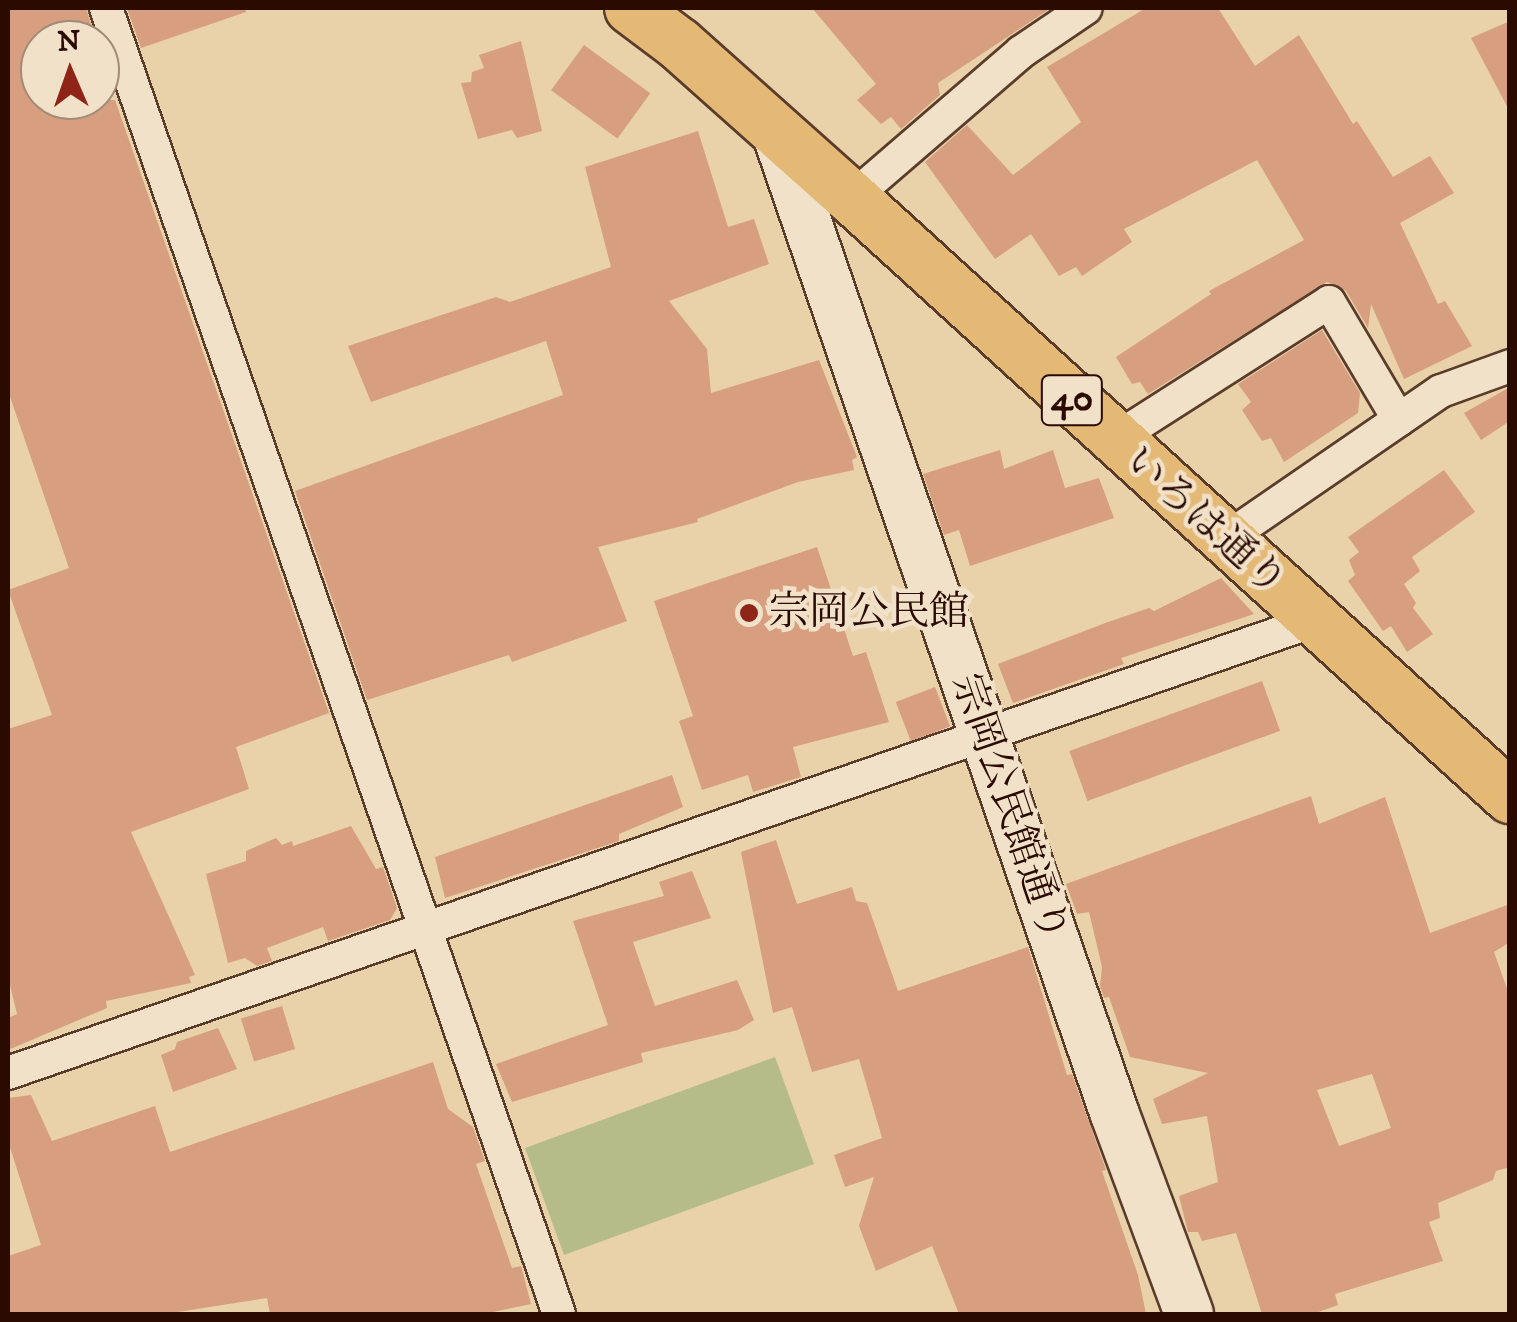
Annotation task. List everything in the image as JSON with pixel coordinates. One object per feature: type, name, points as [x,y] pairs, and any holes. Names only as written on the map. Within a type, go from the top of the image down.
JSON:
[{"type":"main road","name":"いろは通り","points":[[631,8],[674,26],[775,130],[1510,797]]},
{"type":"street","points":[[106,8],[559,1314]]},
{"type":"street","points":[[852,198],[1021,52],[1086,8]]},
{"type":"street","name":"宗岡公民館通り","points":[[775,130],[1189,1314]]},
{"type":"street","points":[[1115,439],[1329,302],[1399,420]]},
{"type":"street","points":[[1224,540],[1441,391],[1510,366]]},
{"type":"street","points":[[8,1074],[1314,621]]},
{"type":"green space","points":[[775,1057],[814,1164],[564,1255],[525,1148]]},
{"type":"building","points":[[8,8],[86,8],[90,20],[20,20],[20,120],[120,120],[120,114],[329,713],[236,747],[249,789],[131,832],[195,975],[189,977],[191,983],[106,1001],[107,1008],[8,1050],[8,1018],[17,1014],[8,977],[8,729],[52,715],[8,590],[69,568],[8,391]]},
{"type":"building","points":[[127,8],[245,8],[246,12],[141,48]]},
{"type":"building","points":[[812,8],[1051,8],[938,83],[940,95],[901,129],[891,117],[881,124],[857,100],[876,84]]},
{"type":"building","points":[[1146,8],[1218,8],[1255,66],[1299,35],[1353,124],[1357,121],[1393,177],[1430,156],[1454,193],[1400,223],[1438,304],[1445,301],[1472,346],[1404,379],[1371,304],[1368,328],[1346,291],[1327,282],[1148,394],[1140,382],[1132,384],[1116,357],[1211,294],[1209,291],[1304,240],[1257,160],[1124,229],[1132,242],[1082,276],[1076,267],[1059,276],[1031,234],[995,259],[925,162],[967,125],[1013,175],[1081,122],[1047,67]]},
{"type":"building","points":[[1510,21],[1510,112],[1471,38]]},
{"type":"building","points":[[521,41],[542,131],[517,138],[512,130],[478,139],[461,83],[471,82],[472,72],[484,68],[479,55]]},
{"type":"building","points":[[584,45],[650,93],[617,139],[551,90]]},
{"type":"building","points":[[698,131],[728,227],[754,219],[769,264],[669,301],[707,349],[711,393],[819,360],[857,457],[852,460],[854,470],[798,482],[697,519],[698,522],[598,547],[627,621],[512,662],[509,655],[367,700],[295,491],[563,395],[546,341],[371,402],[348,346],[496,297],[510,302],[611,267],[585,167]]},
{"type":"building","points":[[1322,330],[1360,393],[1358,413],[1284,462],[1271,438],[1262,441],[1242,410],[1251,402],[1238,384]]},
{"type":"building","points":[[1510,387],[1510,421],[1481,440],[1464,413]]},
{"type":"building","points":[[1000,450],[1004,469],[1053,450],[1065,488],[1099,478],[1114,518],[970,566],[959,530],[944,535],[923,474]]},
{"type":"building","points":[[1444,470],[1475,512],[1412,557],[1420,571],[1404,584],[1416,603],[1413,608],[1433,634],[1407,652],[1391,626],[1383,631],[1348,581],[1355,575],[1349,560],[1359,552],[1348,537]]},
{"type":"building","points":[[817,547],[853,656],[866,652],[889,722],[793,747],[801,777],[753,792],[748,775],[702,790],[679,721],[693,716],[654,601]]},
{"type":"building","points":[[1221,578],[1254,614],[1121,658],[1124,664],[1013,703],[998,664],[1149,608],[1154,611]]},
{"type":"building","points":[[1262,681],[1280,731],[1087,801],[1069,751]]},
{"type":"building","points":[[935,687],[950,726],[911,741],[896,702]]},
{"type":"building","points":[[672,775],[683,807],[619,834],[619,841],[445,898],[435,857]]},
{"type":"building","points":[[1311,796],[1319,824],[1385,797],[1430,933],[1510,904],[1510,942],[1494,952],[1510,997],[1510,1167],[1496,1171],[1493,1180],[1438,1203],[1440,1218],[1429,1222],[1443,1261],[1335,1294],[1338,1305],[1313,1314],[1262,1314],[1236,1233],[1202,1241],[1198,1232],[1188,1232],[1179,1196],[1218,1182],[1207,1116],[1162,1124],[1153,1099],[1208,1073],[1130,1057],[1109,997],[1104,998],[1100,986],[1102,967],[1089,912],[1077,914],[1066,884]],"holes":[[[1372,1074],[1391,1128],[1339,1146],[1317,1090]]]},
{"type":"building","points":[[351,826],[376,869],[383,867],[397,908],[390,920],[328,941],[323,927],[267,948],[272,961],[257,966],[245,958],[228,963],[206,874],[246,861],[246,851],[276,838],[282,845],[292,841],[293,846]]},
{"type":"building","points":[[776,840],[797,904],[852,887],[856,901],[867,903],[898,991],[1028,947],[1067,1075],[1072,1074],[1106,1170],[1102,1171],[1138,1275],[1146,1314],[959,1314],[932,1246],[876,1271],[859,1226],[874,1177],[845,1187],[834,1155],[882,1138],[859,1059],[812,1072],[792,1007],[773,1013],[741,852]]},
{"type":"building","points":[[692,871],[711,918],[633,942],[655,1006],[737,980],[754,1020],[738,1030],[641,1053],[643,1062],[512,1102],[496,1064],[608,1025],[573,921],[664,896],[659,882]]},
{"type":"building","points":[[282,1006],[295,1049],[254,1062],[241,1019]]},
{"type":"building","points":[[218,1028],[237,1069],[173,1092],[161,1055],[175,1049],[177,1042]]},
{"type":"building","points":[[433,1062],[448,1109],[473,1127],[485,1161],[476,1164],[512,1268],[521,1266],[531,1304],[483,1314],[270,1314],[267,1298],[165,1314],[8,1314],[8,1256],[41,1245],[8,1141],[8,1098],[31,1095],[52,1141],[155,1106],[170,1152]]},
{"type":"place","name":"宗岡公民館","points":[[749,613]]}]
